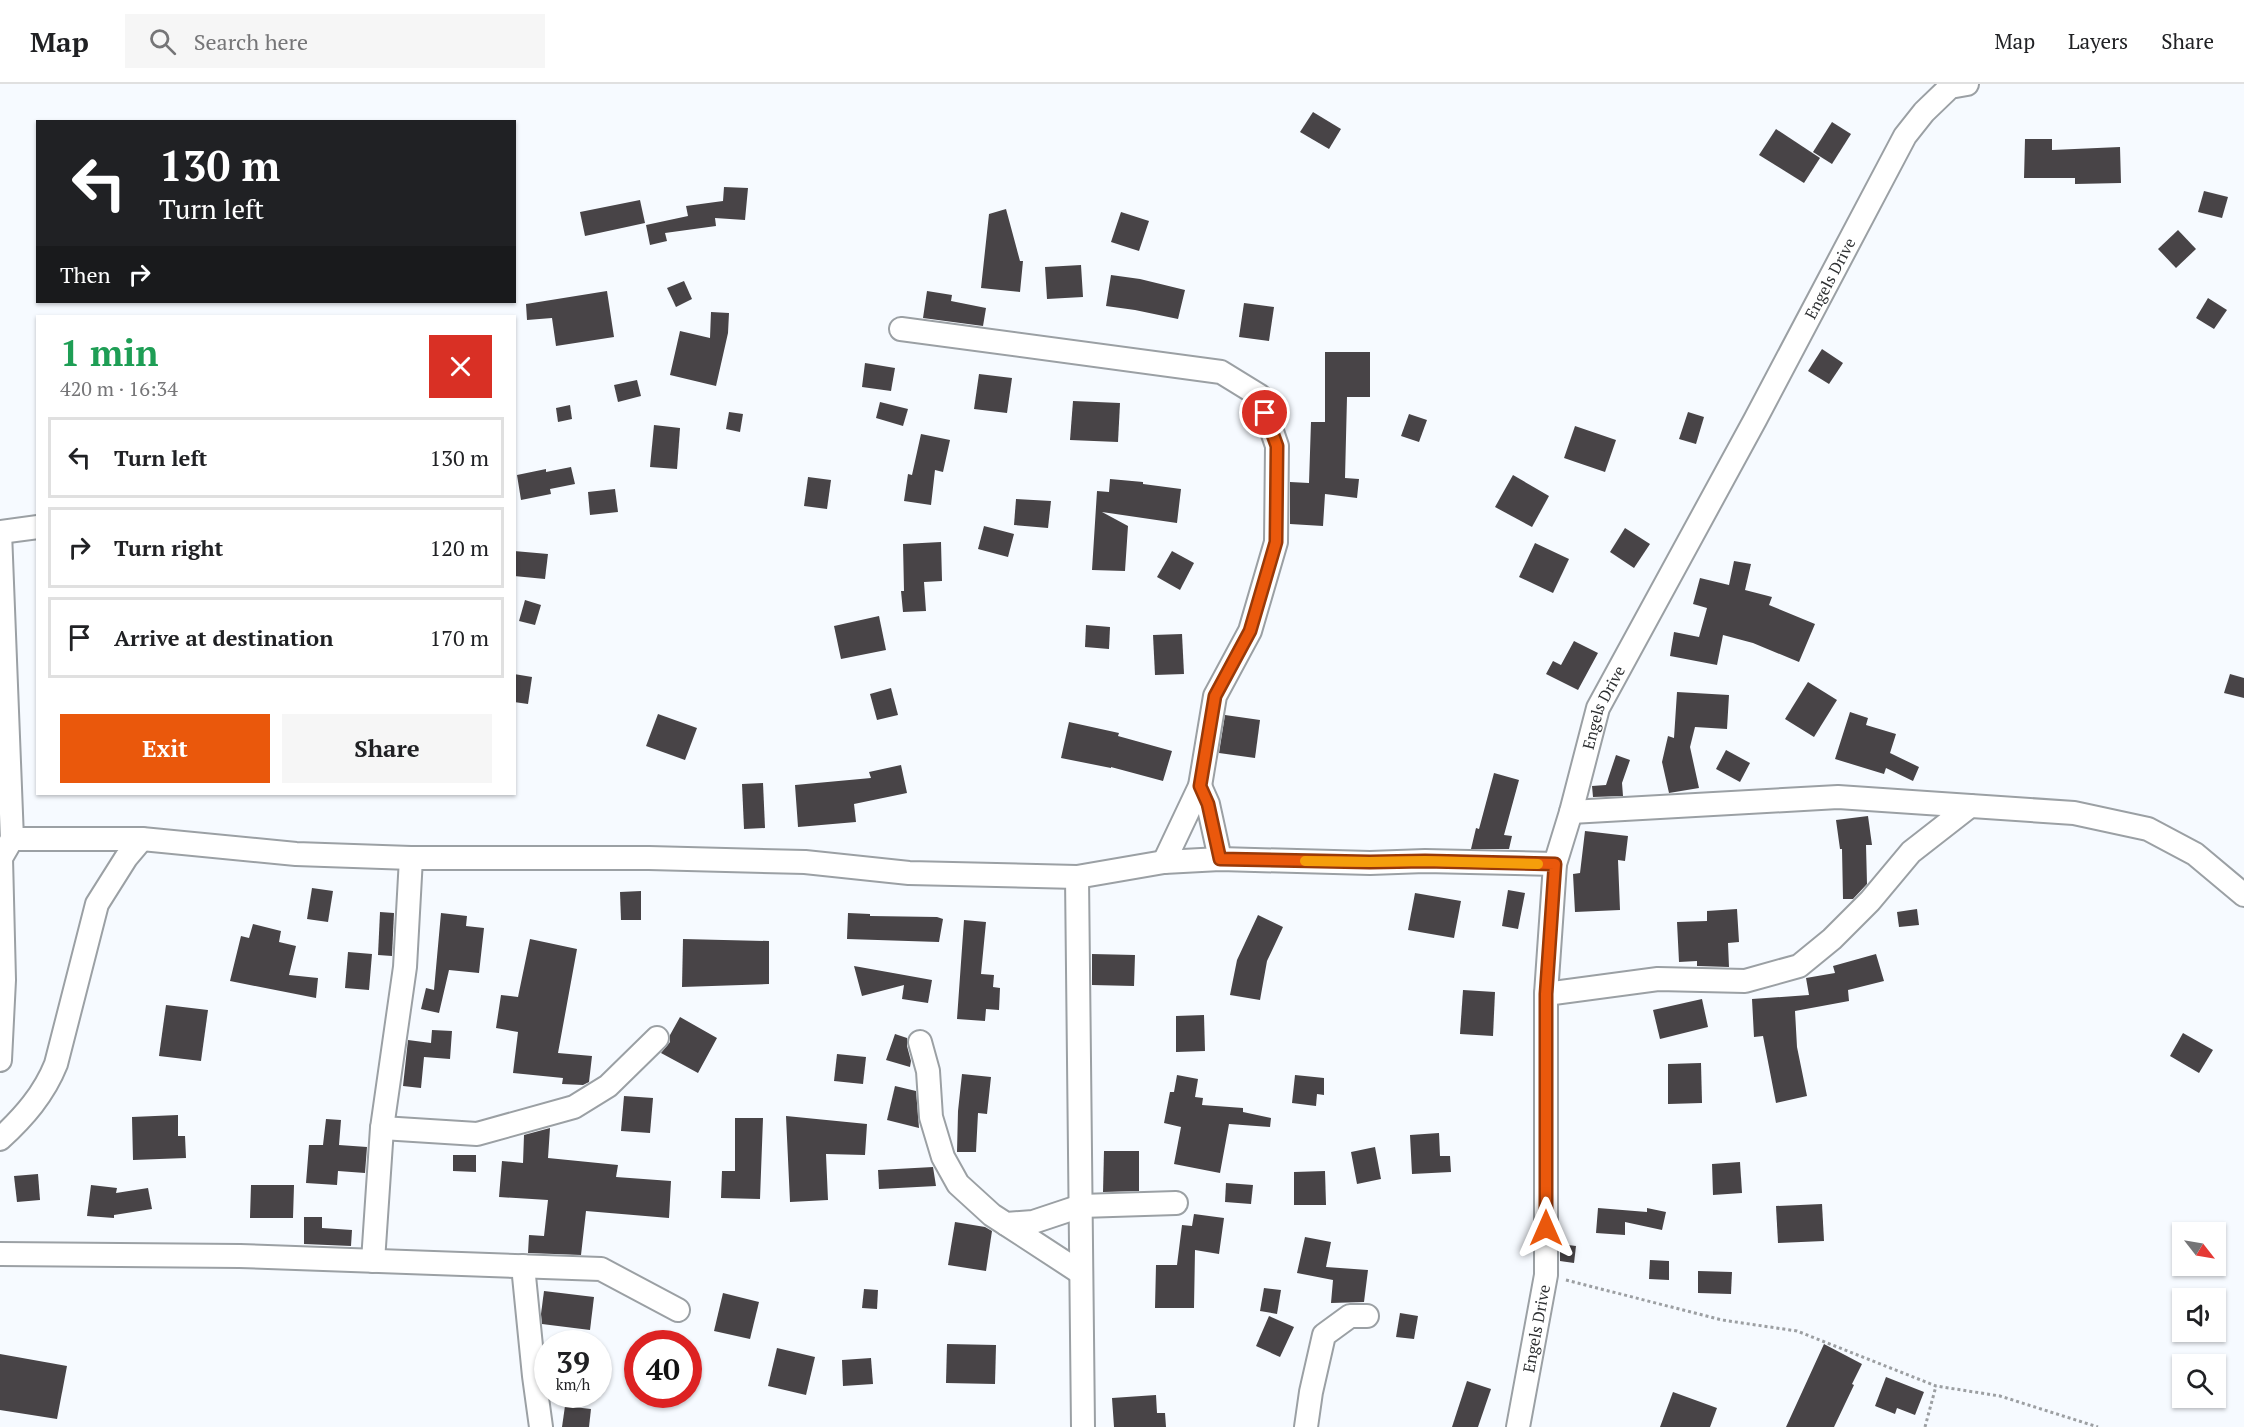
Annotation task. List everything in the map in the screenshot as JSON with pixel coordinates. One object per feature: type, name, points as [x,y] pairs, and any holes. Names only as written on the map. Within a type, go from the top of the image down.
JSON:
[{"type":"street","name":"Engels Drive","points":[[1518,1427],[1546,1275],[1546,994],[1555,864],[1598,708],[1755,420],[1905,136],[1924,112],[1950,87],[1967,84]]},
{"type":"street","points":[[901,329],[1221,372],[1260,396],[1277,446],[1276,542],[1250,631],[1215,696],[1200,786],[1164,862]]},
{"type":"street","points":[[0,1060],[4,980],[1,858],[12,839],[0,532],[36,527]]},
{"type":"street","points":[[1200,786],[1208,804],[1220,859]]},
{"type":"street","points":[[1571,812],[1838,796],[2074,813],[2148,829],[2196,854],[2244,895]]},
{"type":"street","points":[[1546,994],[1658,979],[1744,981],[1799,966],[1840,932],[1870,901],[1911,852],[1970,806]]},
{"type":"street","points":[[12,839],[142,839],[296,854],[411,858],[805,862],[909,873],[1077,877],[1164,862],[1220,859],[1555,864]]},
{"type":"street","points":[[0,1138],[13,1127],[47,1086],[56,1064],[97,904],[126,858],[142,839]]},
{"type":"street","points":[[373,1261],[382,1128],[405,967],[411,858]]},
{"type":"street","points":[[1077,877],[1083,1427]]},
{"type":"street","points":[[382,1128],[477,1134],[574,1107],[608,1086],[657,1038]]},
{"type":"street","points":[[920,1042],[928,1071],[931,1117],[944,1157],[958,1184],[992,1215],[1081,1273]]},
{"type":"street","points":[[1006,1224],[1033,1222],[1081,1206],[1176,1203]]},
{"type":"street","points":[[0,1254],[240,1256],[601,1269],[678,1310]]},
{"type":"street","points":[[523,1266],[541,1427]]},
{"type":"street","points":[[1306,1427],[1311,1392],[1324,1335],[1350,1316],[1367,1316]]},
{"type":"path","points":[[1546,1275],[1722,1320],[1797,1331],[1936,1386],[2000,1396],[2098,1427]]},
{"type":"path","points":[[1925,1427],[1936,1386]]},
{"type":"building","points":[[1313,112],[1341,129],[1329,149],[1300,132]]},
{"type":"building","points":[[1832,122],[1851,134],[1832,164],[1813,152]]},
{"type":"building","points":[[1776,129],[1820,158],[1804,183],[1759,155]]},
{"type":"building","points":[[2025,139],[2052,139],[2052,150],[2120,147],[2121,183],[2075,184],[2075,178],[2024,178]]},
{"type":"building","points":[[724,187],[748,188],[745,220],[715,218],[716,226],[665,233],[667,241],[650,245],[646,225],[688,216],[686,206],[723,201]]},
{"type":"building","points":[[2204,191],[2228,197],[2222,218],[2198,212]]},
{"type":"building","points":[[640,200],[645,223],[585,236],[580,212]]},
{"type":"building","points":[[1006,209],[1020,261],[1023,261],[1020,292],[981,288],[989,214]]},
{"type":"building","points":[[1121,212],[1149,221],[1139,251],[1111,242]]},
{"type":"building","points":[[2178,230],[2196,249],[2176,268],[2158,249]]},
{"type":"building","points":[[1081,265],[1083,297],[1047,299],[1045,267]]},
{"type":"building","points":[[1111,275],[1140,279],[1185,290],[1178,319],[1106,306]]},
{"type":"building","points":[[684,281],[692,299],[676,307],[667,288]]},
{"type":"building","points":[[607,291],[614,337],[556,346],[552,318],[527,320],[526,304]]},
{"type":"building","points":[[927,291],[952,295],[951,301],[986,308],[983,326],[923,318]]},
{"type":"building","points":[[2208,298],[2227,310],[2214,329],[2196,318]]},
{"type":"building","points":[[1244,303],[1274,307],[1269,341],[1239,337]]},
{"type":"building","points":[[711,312],[729,313],[728,333],[716,386],[670,375],[680,331],[710,338]]},
{"type":"building","points":[[1822,349],[1843,363],[1829,384],[1808,371]]},
{"type":"building","points":[[1325,352],[1370,352],[1370,397],[1347,397],[1345,478],[1359,479],[1357,498],[1325,494],[1323,526],[1290,524],[1290,482],[1309,483],[1311,422],[1325,422]]},
{"type":"building","points":[[865,363],[895,368],[891,391],[862,387]]},
{"type":"building","points":[[979,374],[1012,378],[1007,413],[974,409]]},
{"type":"building","points":[[637,380],[641,396],[618,402],[614,385]]},
{"type":"building","points":[[1073,401],[1120,403],[1118,442],[1070,440]]},
{"type":"building","points":[[880,402],[908,409],[903,426],[876,418]]},
{"type":"building","points":[[570,405],[572,419],[558,422],[556,408]]},
{"type":"building","points":[[729,412],[743,414],[740,432],[726,429]]},
{"type":"building","points":[[1688,412],[1704,417],[1696,444],[1679,439]]},
{"type":"building","points":[[1409,414],[1427,420],[1419,442],[1401,436]]},
{"type":"building","points":[[654,425],[680,428],[677,469],[650,467]]},
{"type":"building","points":[[1575,426],[1616,440],[1605,472],[1564,458]]},
{"type":"building","points":[[921,434],[950,440],[943,472],[935,470],[931,505],[904,501],[908,474],[912,475]]},
{"type":"building","points":[[571,467],[575,484],[550,489],[551,494],[521,500],[517,475]]},
{"type":"building","points":[[1513,475],[1549,496],[1532,527],[1495,507]]},
{"type":"building","points":[[808,477],[831,480],[827,509],[804,506]]},
{"type":"building","points":[[1110,479],[1181,489],[1177,523],[1102,512],[1128,526],[1125,571],[1092,570],[1097,491],[1109,492]]},
{"type":"building","points":[[615,489],[618,512],[590,515],[588,492]]},
{"type":"building","points":[[1016,499],[1051,501],[1048,528],[1014,525]]},
{"type":"building","points":[[984,526],[1014,534],[1008,557],[978,549]]},
{"type":"building","points":[[1625,528],[1650,544],[1634,568],[1610,552]]},
{"type":"building","points":[[941,542],[942,581],[924,582],[926,611],[903,612],[901,591],[904,591],[903,544]]},
{"type":"building","points":[[1535,543],[1569,559],[1553,593],[1519,577]]},
{"type":"building","points":[[516,551],[548,554],[545,579],[516,576]]},
{"type":"building","points":[[1172,551],[1194,563],[1180,590],[1157,577]]},
{"type":"building","points":[[1734,561],[1751,564],[1745,590],[1772,597],[1769,605],[1815,624],[1799,662],[1753,643],[1723,635],[1717,665],[1670,656],[1674,632],[1699,637],[1707,608],[1693,604],[1700,578],[1729,585]]},
{"type":"building","points":[[525,600],[541,605],[535,625],[519,621]]},
{"type":"building","points":[[879,616],[886,650],[841,659],[834,626]]},
{"type":"building","points":[[1086,625],[1110,627],[1109,649],[1085,647]]},
{"type":"building","points":[[1182,634],[1184,674],[1155,675],[1153,635]]},
{"type":"building","points":[[1574,641],[1598,653],[1578,690],[1546,674],[1553,661],[1561,665]]},
{"type":"building","points":[[516,674],[532,677],[528,704],[516,702]]},
{"type":"building","points":[[2230,674],[2244,678],[2244,698],[2224,693]]},
{"type":"building","points":[[1808,682],[1837,700],[1814,737],[1785,719]]},
{"type":"building","points":[[891,688],[898,715],[877,720],[870,694]]},
{"type":"building","points":[[1677,692],[1729,695],[1727,729],[1695,727],[1690,747],[1699,788],[1669,793],[1662,762],[1668,736],[1674,738]]},
{"type":"building","points":[[1850,712],[1868,718],[1866,725],[1896,734],[1890,753],[1919,767],[1913,781],[1886,768],[1884,774],[1835,759]]},
{"type":"building","points":[[658,714],[697,728],[685,760],[646,746]]},
{"type":"building","points":[[1225,715],[1260,720],[1255,758],[1219,753]]},
{"type":"building","points":[[1069,722],[1119,733],[1118,736],[1172,751],[1163,781],[1111,767],[1061,758]]},
{"type":"building","points":[[1726,750],[1750,763],[1740,782],[1716,769]]},
{"type":"building","points":[[1616,755],[1630,760],[1622,783],[1623,796],[1593,797],[1592,786],[1606,785]]},
{"type":"building","points":[[901,765],[907,793],[854,804],[856,822],[798,827],[795,785],[871,778],[869,772]]},
{"type":"building","points":[[1494,773],[1519,780],[1504,835],[1512,836],[1509,849],[1471,849],[1476,828],[1479,829]]},
{"type":"building","points":[[763,783],[765,828],[744,829],[742,784]]},
{"type":"building","points":[[1868,816],[1872,845],[1866,845],[1867,884],[1853,899],[1843,899],[1842,849],[1840,849],[1836,820]]},
{"type":"building","points":[[1585,831],[1628,836],[1625,861],[1618,860],[1620,910],[1575,912],[1573,874],[1580,873]]},
{"type":"building","points":[[312,888],[333,891],[328,922],[307,919]]},
{"type":"building","points":[[1508,890],[1525,893],[1518,929],[1502,926]]},
{"type":"building","points":[[641,891],[641,920],[621,920],[620,892]]},
{"type":"building","points":[[1415,893],[1461,901],[1454,938],[1408,930]]},
{"type":"building","points":[[1737,909],[1739,942],[1728,943],[1729,967],[1697,966],[1697,961],[1679,962],[1677,922],[1707,921],[1707,911]]},
{"type":"building","points":[[1917,909],[1919,925],[1899,927],[1897,912]]},
{"type":"building","points":[[380,912],[394,913],[392,956],[378,955]]},
{"type":"building","points":[[441,913],[467,916],[466,926],[484,928],[479,973],[449,970],[439,1013],[421,1009],[426,988],[434,990]]},
{"type":"building","points":[[848,913],[870,914],[870,916],[937,917],[943,919],[939,942],[847,939]]},
{"type":"building","points":[[1258,915],[1283,927],[1267,961],[1260,1000],[1230,995],[1237,960]]},
{"type":"building","points":[[964,920],[986,922],[981,974],[994,975],[993,987],[1000,988],[999,1010],[986,1009],[985,1021],[957,1019]]},
{"type":"building","points":[[253,924],[281,931],[279,942],[296,946],[289,975],[318,978],[316,998],[230,981],[241,936],[249,938]]},
{"type":"building","points":[[530,939],[577,949],[558,1053],[592,1056],[589,1082],[583,1085],[562,1084],[563,1078],[513,1073],[518,1032],[496,1028],[501,995],[518,997]]},
{"type":"building","points":[[683,939],[769,941],[769,984],[682,987]]},
{"type":"building","points":[[348,952],[372,954],[369,990],[345,988]]},
{"type":"building","points":[[1092,954],[1135,955],[1134,986],[1092,985]]},
{"type":"building","points":[[1876,954],[1884,981],[1848,990],[1849,1001],[1795,1011],[1797,1047],[1807,1096],[1776,1103],[1763,1036],[1754,1037],[1752,999],[1809,995],[1806,978],[1835,973],[1833,966]]},
{"type":"building","points":[[854,966],[932,980],[928,1003],[902,999],[904,985],[862,996]]},
{"type":"building","points":[[1463,990],[1495,992],[1493,1036],[1460,1034]]},
{"type":"building","points":[[1702,999],[1708,1027],[1660,1039],[1653,1010]]},
{"type":"building","points":[[166,1005],[208,1010],[201,1061],[159,1056]]},
{"type":"building","points":[[1204,1015],[1205,1051],[1176,1052],[1176,1016]]},
{"type":"building","points":[[680,1017],[717,1038],[698,1073],[661,1053],[670,1042],[670,1035]]},
{"type":"building","points":[[432,1030],[452,1031],[450,1059],[424,1057],[421,1088],[403,1086],[408,1040],[431,1043]]},
{"type":"building","points":[[2183,1033],[2213,1050],[2199,1073],[2170,1056]]},
{"type":"building","points":[[895,1034],[907,1038],[910,1067],[886,1060]]},
{"type":"building","points":[[837,1054],[866,1057],[863,1084],[834,1081]]},
{"type":"building","points":[[1701,1063],[1702,1103],[1668,1104],[1668,1064]]},
{"type":"building","points":[[962,1074],[991,1077],[987,1114],[978,1113],[976,1152],[957,1152]]},
{"type":"building","points":[[1177,1075],[1198,1079],[1195,1097],[1203,1098],[1202,1105],[1243,1108],[1243,1112],[1271,1118],[1270,1127],[1229,1124],[1220,1173],[1174,1164],[1181,1127],[1164,1123],[1170,1092],[1174,1092]]},
{"type":"building","points":[[1295,1075],[1324,1078],[1324,1095],[1317,1094],[1316,1106],[1292,1103]]},
{"type":"building","points":[[895,1086],[916,1091],[919,1128],[887,1120]]},
{"type":"building","points":[[624,1096],[653,1098],[650,1133],[621,1131]]},
{"type":"building","points":[[178,1115],[178,1136],[185,1136],[186,1158],[133,1160],[132,1117]]},
{"type":"building","points":[[786,1116],[867,1124],[865,1155],[826,1154],[828,1200],[790,1202]]},
{"type":"building","points":[[735,1118],[763,1118],[760,1199],[721,1198],[722,1171],[735,1171]]},
{"type":"building","points":[[326,1119],[341,1120],[339,1145],[367,1147],[365,1173],[338,1171],[337,1185],[306,1183],[309,1145],[323,1145]]},
{"type":"building","points":[[550,1128],[548,1158],[618,1165],[616,1177],[671,1181],[669,1218],[586,1211],[581,1255],[528,1253],[529,1235],[544,1236],[548,1200],[499,1197],[502,1161],[523,1163],[524,1135]]},
{"type":"building","points":[[1439,1133],[1440,1156],[1450,1156],[1451,1172],[1412,1174],[1410,1135]]},
{"type":"building","points":[[1375,1147],[1381,1179],[1357,1184],[1351,1152]]},
{"type":"building","points":[[1104,1151],[1139,1151],[1139,1191],[1103,1192]]},
{"type":"building","points":[[453,1155],[476,1155],[476,1172],[453,1171]]},
{"type":"building","points":[[1740,1162],[1742,1193],[1713,1195],[1712,1164]]},
{"type":"building","points":[[933,1167],[936,1186],[879,1189],[878,1170]]},
{"type":"building","points":[[1325,1171],[1326,1205],[1294,1205],[1294,1172]]},
{"type":"building","points":[[38,1174],[40,1200],[17,1202],[14,1176]]},
{"type":"building","points":[[1226,1183],[1253,1185],[1251,1204],[1225,1202]]},
{"type":"building","points":[[91,1185],[117,1188],[116,1193],[148,1188],[152,1209],[114,1215],[114,1218],[87,1216]]},
{"type":"building","points":[[251,1185],[294,1185],[293,1218],[250,1218]]},
{"type":"building","points":[[1822,1204],[1824,1241],[1778,1243],[1776,1206]]},
{"type":"building","points":[[1598,1208],[1647,1212],[1647,1208],[1666,1212],[1662,1230],[1625,1222],[1625,1235],[1596,1233]]},
{"type":"building","points":[[1194,1214],[1224,1218],[1219,1254],[1195,1250],[1194,1308],[1155,1308],[1156,1265],[1177,1265],[1182,1225],[1192,1226]]},
{"type":"building","points":[[304,1217],[322,1217],[322,1228],[352,1230],[351,1246],[304,1244]]},
{"type":"building","points":[[955,1222],[985,1227],[992,1231],[986,1271],[948,1265]]},
{"type":"building","points":[[1305,1237],[1331,1242],[1326,1267],[1368,1270],[1364,1302],[1331,1303],[1333,1280],[1297,1273]]},
{"type":"building","points":[[1560,1244],[1576,1246],[1574,1263],[1560,1261]]},
{"type":"building","points":[[1650,1260],[1669,1261],[1669,1280],[1649,1279]]},
{"type":"building","points":[[1698,1271],[1732,1272],[1731,1294],[1698,1293]]},
{"type":"building","points":[[1264,1288],[1281,1290],[1277,1314],[1260,1311]]},
{"type":"building","points":[[864,1289],[878,1290],[877,1309],[862,1308]]},
{"type":"building","points":[[544,1291],[594,1297],[590,1330],[542,1324]]},
{"type":"building","points":[[723,1293],[759,1302],[750,1339],[714,1331]]},
{"type":"building","points":[[1400,1313],[1418,1316],[1414,1339],[1396,1337]]},
{"type":"building","points":[[1269,1316],[1294,1327],[1280,1357],[1256,1346]]},
{"type":"building","points":[[947,1344],[996,1345],[995,1384],[946,1383]]},
{"type":"building","points":[[1824,1344],[1862,1364],[1852,1384],[1854,1385],[1834,1427],[1786,1427]]},
{"type":"building","points":[[777,1348],[815,1357],[806,1395],[768,1386]]},
{"type":"building","points":[[0,1354],[67,1366],[57,1419],[0,1410]]},
{"type":"building","points":[[871,1358],[873,1384],[843,1386],[842,1360]]},
{"type":"building","points":[[1886,1377],[1924,1392],[1915,1415],[1897,1408],[1895,1414],[1875,1406]]},
{"type":"building","points":[[1467,1381],[1491,1389],[1478,1427],[1452,1427]]},
{"type":"building","points":[[1673,1392],[1717,1408],[1710,1427],[1660,1427]]},
{"type":"building","points":[[1156,1395],[1157,1413],[1165,1413],[1166,1427],[1114,1427],[1112,1398]]},
{"type":"building","points":[[565,1408],[591,1409],[589,1427],[562,1427]]},
{"type":"slow traffic","points":[[1305,861],[1538,864]]},
{"type":"route","points":[[1265,413],[1277,446],[1276,542],[1250,631],[1215,696],[1200,786],[1208,804],[1220,859],[1555,864],[1546,994],[1546,1228]]}]
